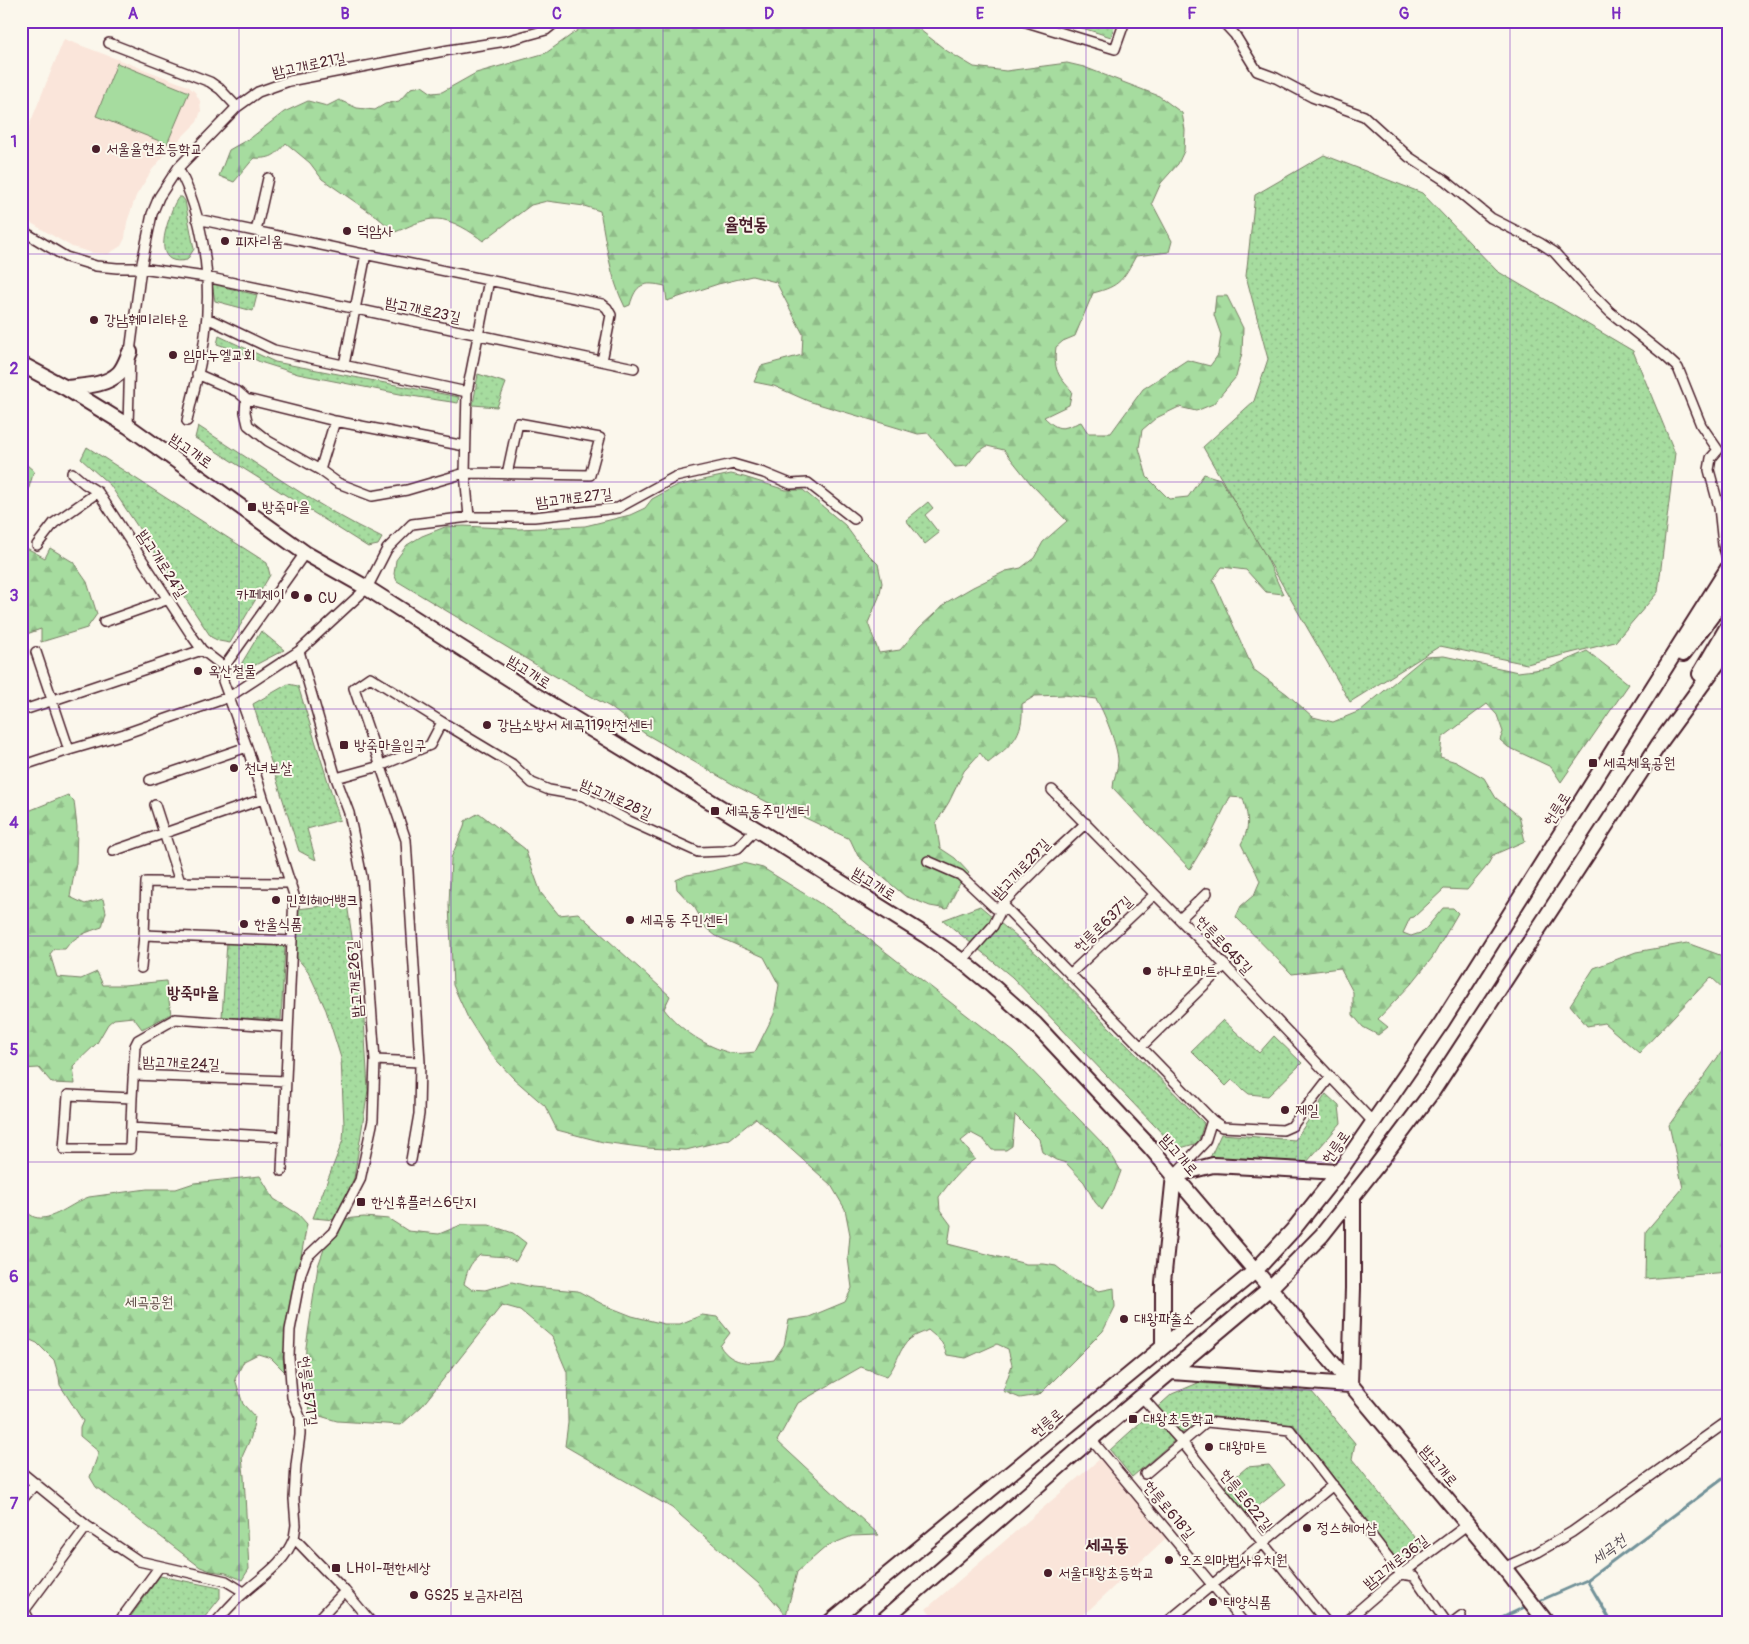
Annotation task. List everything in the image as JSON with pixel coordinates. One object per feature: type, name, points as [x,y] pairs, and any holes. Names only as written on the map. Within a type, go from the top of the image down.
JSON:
[{"type":"main road","points":[[66,388],[104,382],[113,378],[120,372],[130,352]]},
{"type":"main road","name":"밤고개로","points":[[21,364],[66,388],[128,426],[305,552],[756,829],[916,930],[962,961],[989,983],[1035,1024],[1150,1147],[1468,1525],[1547,1623]]},
{"type":"main road","name":"헌릉로","points":[[829,1623],[1255,1271],[1293,1230],[1339,1172],[1442,1022],[1728,568]]},
{"type":"main road","points":[[1623,736],[1728,594]]},
{"type":"main road","points":[[880,1623],[1141,1396],[1270,1288],[1322,1235],[1432,1092],[1659,744],[1728,626]]},
{"type":"main road","points":[[1659,744],[1728,649]]},
{"type":"main road","points":[[1163,1347],[1163,1282],[1174,1175],[1212,1164],[1339,1172]]},
{"type":"main road","points":[[1172,1372],[1350,1385],[1353,1196]]},
{"type":"street","name":"밤고개로21길","points":[[128,426],[130,352],[140,268],[152,214],[168,181],[178,168],[237,107],[258,92],[289,81],[506,41],[546,30],[557,21]]},
{"type":"street","points":[[1023,21],[1116,48],[1125,21]]},
{"type":"street","points":[[1222,21],[1234,35],[1257,71],[1276,78],[1312,97],[1364,116],[1409,157],[1446,181],[1491,218],[1540,242],[1554,252],[1610,312],[1666,356],[1678,368],[1701,424],[1718,450],[1711,458],[1709,470],[1720,507],[1723,545],[1728,561]]},
{"type":"street","points":[[109,43],[210,82],[220,89],[237,107]]},
{"type":"street","points":[[178,168],[189,188],[198,219],[206,277],[205,336],[187,421]]},
{"type":"street","points":[[256,231],[268,178]]},
{"type":"street","points":[[198,219],[602,304],[608,308],[611,315],[602,361]]},
{"type":"street","name":"밤고개로23길","points":[[21,230],[66,256],[96,266],[140,268],[206,277],[634,368]]},
{"type":"street","points":[[344,365],[366,254]]},
{"type":"street","points":[[469,517],[465,473],[467,392],[489,280]]},
{"type":"street","points":[[206,318],[274,350],[467,392]]},
{"type":"street","points":[[197,374],[238,392],[246,399],[335,421],[465,446]]},
{"type":"street","name":"밤고개로27길","points":[[246,399],[245,412],[248,425],[268,440],[320,470],[338,483],[372,496],[407,490],[465,473],[507,474],[590,475],[600,438],[518,423],[507,474]]},
{"type":"street","points":[[320,470],[335,421]]},
{"type":"street","name":"밤고개로27길","points":[[366,588],[387,549],[412,524],[469,517],[534,517],[618,508],[674,477],[733,464],[764,473],[791,484],[808,483],[854,519]]},
{"type":"street","name":"밤고개로24길","points":[[72,473],[98,492],[202,650],[224,667]]},
{"type":"street","points":[[37,545],[54,523],[98,492]]},
{"type":"street","points":[[282,1171],[294,907],[291,883],[224,681],[224,667],[305,552]]},
{"type":"street","points":[[21,766],[124,734],[229,697],[299,651],[366,588]]},
{"type":"street","points":[[104,622],[169,600]]},
{"type":"street","points":[[21,711],[202,650]]},
{"type":"street","name":"밤고개로26길","points":[[299,651],[336,778],[349,813],[362,877],[374,1060],[374,1120],[360,1180]]},
{"type":"street","points":[[36,652],[54,700],[69,750]]},
{"type":"street","points":[[336,778],[380,766],[430,745],[442,722],[370,677],[354,688],[380,766],[406,840],[420,1062],[419,1114],[411,1160]]},
{"type":"street","name":"밤고개로28길","points":[[442,722],[512,764],[532,783],[549,790],[583,796],[629,821],[698,852],[725,851],[738,848],[756,829]]},
{"type":"street","points":[[150,780],[247,747]]},
{"type":"street","name":"헌릉로645길","points":[[1052,790],[1225,965],[1374,1122]]},
{"type":"street","points":[[113,851],[263,800]]},
{"type":"street","points":[[154,805],[180,882]]},
{"type":"street","name":"밤고개로29길","points":[[962,961],[993,926],[1003,905],[1042,864],[1086,823]]},
{"type":"street","points":[[928,861],[960,875],[995,908],[1003,905]]},
{"type":"street","points":[[141,968],[146,882],[291,883]]},
{"type":"street","name":"헌릉로637길","points":[[1070,974],[1154,894]]},
{"type":"street","points":[[1180,919],[1207,894]]},
{"type":"street","name":"헌릉로637길","points":[[1003,905],[1212,1120]]},
{"type":"street","points":[[144,935],[292,941]]},
{"type":"street","points":[[1141,1047],[1225,965]]},
{"type":"street","points":[[134,1075],[135,1046],[138,1040],[175,1019],[288,1027]]},
{"type":"street","points":[[374,1060],[420,1062]]},
{"type":"street","name":"밤고개로24길","points":[[131,1128],[134,1075],[286,1081]]},
{"type":"street","points":[[1174,1175],[1205,1142],[1212,1120],[1222,1127],[1283,1130],[1292,1126],[1330,1077]]},
{"type":"street","points":[[132,1098],[68,1095],[64,1149],[130,1149],[131,1128],[283,1137]]},
{"type":"street","name":"헌릉로571길","points":[[215,1623],[244,1592],[277,1566],[294,1538],[296,1525],[294,1499],[300,1417],[292,1397],[289,1357],[290,1330],[307,1257],[333,1232],[360,1180]]},
{"type":"street","name":"헌릉로622길","points":[[1141,1396],[1182,1442],[1327,1623]]},
{"type":"street","points":[[1506,1571],[1572,1532],[1728,1421]]},
{"type":"street","points":[[1144,1474],[1206,1422],[1290,1430],[1401,1574],[1414,1576],[1445,1620]]},
{"type":"street","name":"헌릉로618길","points":[[1091,1439],[1244,1623]]},
{"type":"street","points":[[21,1472],[87,1526],[139,1562],[226,1581],[244,1592]]},
{"type":"street","points":[[21,1501],[36,1483]]},
{"type":"street","points":[[1166,1623],[1264,1544],[1333,1485]]},
{"type":"street","name":"밤고개로36길","points":[[1344,1623],[1401,1574],[1468,1525]]},
{"type":"street","points":[[31,1623],[23,1608],[87,1526]]},
{"type":"street","points":[[294,1538],[345,1591],[372,1623]]},
{"type":"street","points":[[118,1623],[160,1566]]},
{"type":"street","points":[[315,1623],[345,1591]]},
{"type":"street","points":[[1452,1623],[1461,1616]]},
{"type":"shaded area","name":"서울율현초등학교","points":[[64,39],[188,86],[195,92],[200,101],[201,111],[197,122],[152,170],[136,196],[127,222],[125,238],[121,246],[108,254],[93,253],[72,247],[21,217],[21,146]]},
{"type":"shaded area","name":"서울대왕초등학교","points":[[1102,1457],[1167,1537],[1075,1623],[940,1623],[926,1609]]},
{"type":"green space","points":[[600,21],[901,21],[920,30],[947,51],[974,67],[1006,71],[1067,63],[1084,67],[1159,96],[1182,113],[1185,130],[1184,151],[1178,164],[1161,183],[1152,203],[1172,241],[1169,252],[1136,256],[1120,280],[1110,288],[1093,293],[1075,336],[1063,341],[1056,347],[1056,367],[1063,381],[1072,391],[1069,405],[1044,417],[1053,425],[1061,428],[1081,422],[1088,433],[1111,433],[1143,389],[1187,360],[1210,366],[1218,355],[1221,335],[1214,315],[1216,296],[1227,296],[1243,328],[1242,353],[1236,377],[1213,404],[1196,411],[1179,407],[1156,418],[1142,430],[1139,448],[1147,477],[1169,499],[1188,497],[1204,474],[1220,479],[1257,537],[1283,594],[1266,592],[1246,570],[1222,567],[1213,580],[1253,669],[1287,694],[1313,717],[1333,722],[1360,711],[1425,657],[1444,656],[1518,672],[1549,668],[1587,651],[1629,684],[1561,782],[1551,767],[1508,747],[1500,740],[1503,732],[1497,715],[1487,704],[1442,738],[1440,757],[1456,762],[1484,778],[1496,798],[1519,816],[1525,841],[1493,855],[1487,866],[1467,890],[1444,889],[1414,917],[1410,918],[1403,933],[1411,936],[1423,932],[1443,908],[1453,908],[1458,913],[1432,958],[1412,983],[1378,1019],[1388,1027],[1378,1035],[1363,1027],[1353,1015],[1353,992],[1340,968],[1292,974],[1236,917],[1241,906],[1254,895],[1260,881],[1241,844],[1248,821],[1243,798],[1230,797],[1213,831],[1190,869],[1113,788],[1118,764],[1116,747],[1096,699],[1064,695],[1035,696],[1022,704],[1021,725],[1009,745],[988,763],[980,753],[964,771],[936,823],[940,848],[955,858],[969,873],[959,885],[947,909],[930,906],[905,896],[858,856],[850,839],[771,804],[736,786],[644,733],[610,707],[397,581],[394,574],[396,560],[407,545],[422,536],[445,527],[464,526],[519,529],[585,526],[630,515],[645,508],[652,499],[676,486],[731,474],[786,490],[803,490],[845,525],[861,547],[878,564],[882,583],[879,597],[868,623],[879,653],[900,650],[920,627],[947,602],[1006,571],[1021,568],[1034,558],[1043,542],[1067,521],[1031,484],[1004,450],[987,446],[978,452],[967,466],[955,467],[928,433],[918,434],[808,401],[774,386],[754,382],[761,366],[802,355],[803,334],[776,282],[752,276],[718,284],[667,301],[665,286],[646,284],[638,288],[630,305],[625,307],[612,272],[600,211],[584,206],[547,201],[531,205],[483,241],[455,224],[437,219],[421,222],[395,232],[377,217],[322,179],[310,163],[286,143],[272,156],[254,158],[234,182],[219,176],[229,150],[252,137],[284,112],[308,101],[327,106],[339,100],[357,108],[375,110],[385,104],[399,101],[411,88],[422,86],[432,93],[442,92],[476,73],[546,53],[581,28]]},
{"type":"green space","points":[[1060,21],[1116,21],[1111,37]]},
{"type":"green space","points":[[117,63],[189,92],[167,144],[96,116]]},
{"type":"green space","points":[[1324,155],[1422,193],[1497,271],[1633,351],[1675,453],[1658,592],[1615,642],[1527,664],[1440,646],[1350,702],[1203,447],[1254,401],[1268,359],[1246,276],[1255,195]]},
{"type":"green space","points":[[179,197],[182,197],[185,201],[194,249],[187,260],[178,261],[167,256],[164,250],[164,237],[170,215]]},
{"type":"green space","points":[[212,284],[257,295],[253,311],[215,301]]},
{"type":"green space","points":[[219,336],[275,362],[459,397],[458,403],[405,395],[298,374],[260,362],[241,352],[217,344]]},
{"type":"green space","points":[[478,374],[506,383],[497,407],[473,405]]},
{"type":"green space","points":[[198,426],[334,513],[382,538],[378,545],[368,547],[195,438]]},
{"type":"green space","points":[[87,447],[267,563],[270,575],[230,643],[211,637],[110,485],[81,459]]},
{"type":"green space","points":[[21,460],[34,471],[27,494],[21,503]]},
{"type":"green space","points":[[928,502],[933,508],[925,515],[939,533],[925,544],[906,520]]},
{"type":"green space","points":[[21,545],[45,558],[50,548],[73,562],[87,582],[97,614],[87,628],[41,642],[41,629],[21,636]]},
{"type":"green space","points":[[261,631],[284,650],[240,673],[237,671]]},
{"type":"green space","points":[[288,684],[298,686],[340,820],[307,829],[316,860],[299,851],[253,704]]},
{"type":"green space","points":[[68,795],[74,801],[77,827],[76,863],[70,897],[85,904],[103,899],[106,912],[102,927],[77,938],[65,949],[54,949],[50,954],[57,977],[81,979],[97,972],[103,985],[166,981],[171,1014],[142,1029],[133,1017],[114,1019],[108,1024],[97,1043],[73,1066],[75,1084],[52,1083],[39,1068],[21,1069],[21,814]]},
{"type":"green space","points":[[479,813],[525,849],[541,893],[559,915],[578,913],[670,996],[664,1009],[685,1030],[703,1042],[731,1053],[755,1052],[774,1014],[779,985],[764,957],[716,936],[706,928],[695,908],[677,889],[676,880],[687,875],[743,863],[763,868],[837,914],[1013,1051],[1108,1149],[1121,1171],[1114,1190],[1102,1210],[1095,1202],[1084,1182],[1066,1163],[1042,1152],[1039,1139],[1015,1115],[1012,1146],[1006,1150],[992,1150],[984,1140],[971,1133],[961,1141],[975,1159],[956,1176],[939,1197],[940,1210],[951,1225],[948,1244],[1026,1264],[1056,1266],[1075,1281],[1099,1291],[1114,1288],[1115,1307],[1103,1331],[1039,1395],[1020,1398],[1003,1391],[1012,1365],[1008,1349],[997,1344],[966,1358],[947,1355],[942,1342],[928,1330],[906,1343],[887,1376],[861,1367],[798,1403],[777,1441],[879,1535],[852,1536],[827,1546],[797,1572],[786,1615],[759,1584],[672,1508],[565,1446],[568,1423],[567,1372],[552,1337],[520,1310],[502,1305],[422,1406],[401,1425],[337,1421],[310,1413],[305,1372],[306,1347],[318,1266],[329,1235],[343,1219],[364,1217],[389,1219],[408,1231],[439,1234],[461,1225],[489,1225],[513,1233],[526,1243],[516,1261],[506,1257],[480,1255],[469,1268],[464,1284],[471,1289],[485,1290],[512,1282],[532,1287],[578,1291],[604,1305],[632,1316],[664,1324],[680,1324],[702,1315],[717,1317],[730,1333],[720,1346],[731,1357],[744,1362],[774,1360],[784,1345],[789,1320],[809,1317],[845,1302],[852,1288],[848,1258],[850,1235],[845,1209],[831,1185],[756,1118],[730,1139],[686,1150],[647,1148],[603,1142],[557,1130],[545,1106],[513,1078],[490,1053],[468,1018],[453,985],[449,905],[451,858],[465,821]]},
{"type":"green space","points":[[347,903],[364,1019],[368,1090],[354,1178],[335,1220],[313,1218],[343,1140],[341,1058],[326,1010],[308,971],[296,957],[298,909]]},
{"type":"green space","points":[[980,906],[1038,955],[1204,1123],[1198,1143],[1177,1149],[1012,977],[943,920]]},
{"type":"green space","points":[[227,942],[285,946],[281,1020],[222,1017]]},
{"type":"green space","points":[[1687,943],[1728,958],[1728,993],[1711,977],[1639,1053],[1604,1023],[1587,1026],[1570,1005],[1594,968],[1636,952]]},
{"type":"green space","points":[[1223,1020],[1259,1053],[1274,1036],[1302,1063],[1268,1096],[1249,1094],[1232,1080],[1226,1086],[1191,1051]]},
{"type":"green space","points":[[1728,1043],[1728,1272],[1645,1279],[1646,1231],[1683,1188],[1669,1125]]},
{"type":"green space","points":[[1326,1094],[1339,1106],[1341,1123],[1306,1163],[1209,1160],[1221,1134],[1295,1140]]},
{"type":"green space","name":"세곡공원","points":[[260,1176],[274,1199],[298,1214],[307,1224],[285,1343],[283,1358],[286,1373],[271,1358],[258,1354],[244,1361],[235,1379],[243,1404],[255,1417],[251,1437],[242,1457],[249,1569],[242,1580],[226,1573],[200,1567],[96,1487],[90,1477],[99,1452],[80,1436],[80,1428],[83,1421],[60,1385],[54,1360],[37,1343],[21,1336],[21,1207],[32,1216],[41,1218],[55,1215],[89,1197],[147,1189],[176,1189],[194,1183]]},
{"type":"green space","points":[[1198,1383],[1312,1392],[1355,1443],[1352,1459],[1422,1547],[1400,1565],[1294,1425],[1203,1416],[1132,1477],[1110,1450],[1172,1394]]},
{"type":"green space","points":[[1269,1465],[1285,1485],[1247,1515],[1225,1486],[1247,1467]]},
{"type":"green space","points":[[160,1576],[220,1588],[220,1598],[200,1623],[126,1623]]},
{"type":"waterway","name":"세곡천","points":[[1537,1602],[1587,1580],[1728,1475]]},
{"type":"waterway","points":[[1587,1580],[1612,1623]]},
{"type":"waterway","name":"세곡천","points":[[1491,1623],[1529,1605]]},
{"type":"place","name":"서울율현초등학교","points":[[96,149]]},
{"type":"place","name":"덕암사","points":[[347,231]]},
{"type":"place","name":"피자리움","points":[[225,241]]},
{"type":"place","name":"강남훼미리타운","points":[[94,320]]},
{"type":"place","name":"임마누엘교회","points":[[173,355]]},
{"type":"place","name":"방죽마을","points":[[252,507]]},
{"type":"place","name":"카페제이","points":[[295,595]]},
{"type":"place","name":"CU","points":[[308,598]]},
{"type":"place","name":"옥산철물","points":[[198,671]]},
{"type":"place","name":"강남소방서 세곡119안전센터","points":[[487,725]]},
{"type":"place","name":"방죽마을입구","points":[[344,745]]},
{"type":"place","name":"세곡체육공원","points":[[1593,763]]},
{"type":"place","name":"천녀보살","points":[[234,768]]},
{"type":"place","name":"세곡동주민센터","points":[[715,811]]},
{"type":"place","name":"민희헤어뱅크","points":[[276,900]]},
{"type":"place","name":"세곡동 주민센터","points":[[630,920]]},
{"type":"place","name":"한울식품","points":[[244,924]]},
{"type":"place","name":"하나로마트","points":[[1147,971]]},
{"type":"place","name":"제일","points":[[1285,1110]]},
{"type":"place","name":"한신휴플러스6단지","points":[[361,1202]]},
{"type":"place","name":"대왕파출소","points":[[1124,1319]]},
{"type":"place","name":"대왕초등학교","points":[[1133,1419]]},
{"type":"place","name":"대왕마트","points":[[1209,1447]]},
{"type":"place","name":"정스헤어샵","points":[[1307,1528]]},
{"type":"place","name":"오즈의마법사유치원","points":[[1169,1560]]},
{"type":"place","name":"LH이-편한세상","points":[[336,1568]]},
{"type":"place","name":"서울대왕초등학교","points":[[1048,1573]]},
{"type":"place","name":"GS25 보금자리점","points":[[414,1595]]},
{"type":"place","name":"태양식품","points":[[1213,1602]]},
{"type":"district","name":"율현동","points":[[746,224]]},
{"type":"district","name":"방죽마을","points":[[193,992]]},
{"type":"district","name":"세곡동","points":[[1107,1545]]}]
